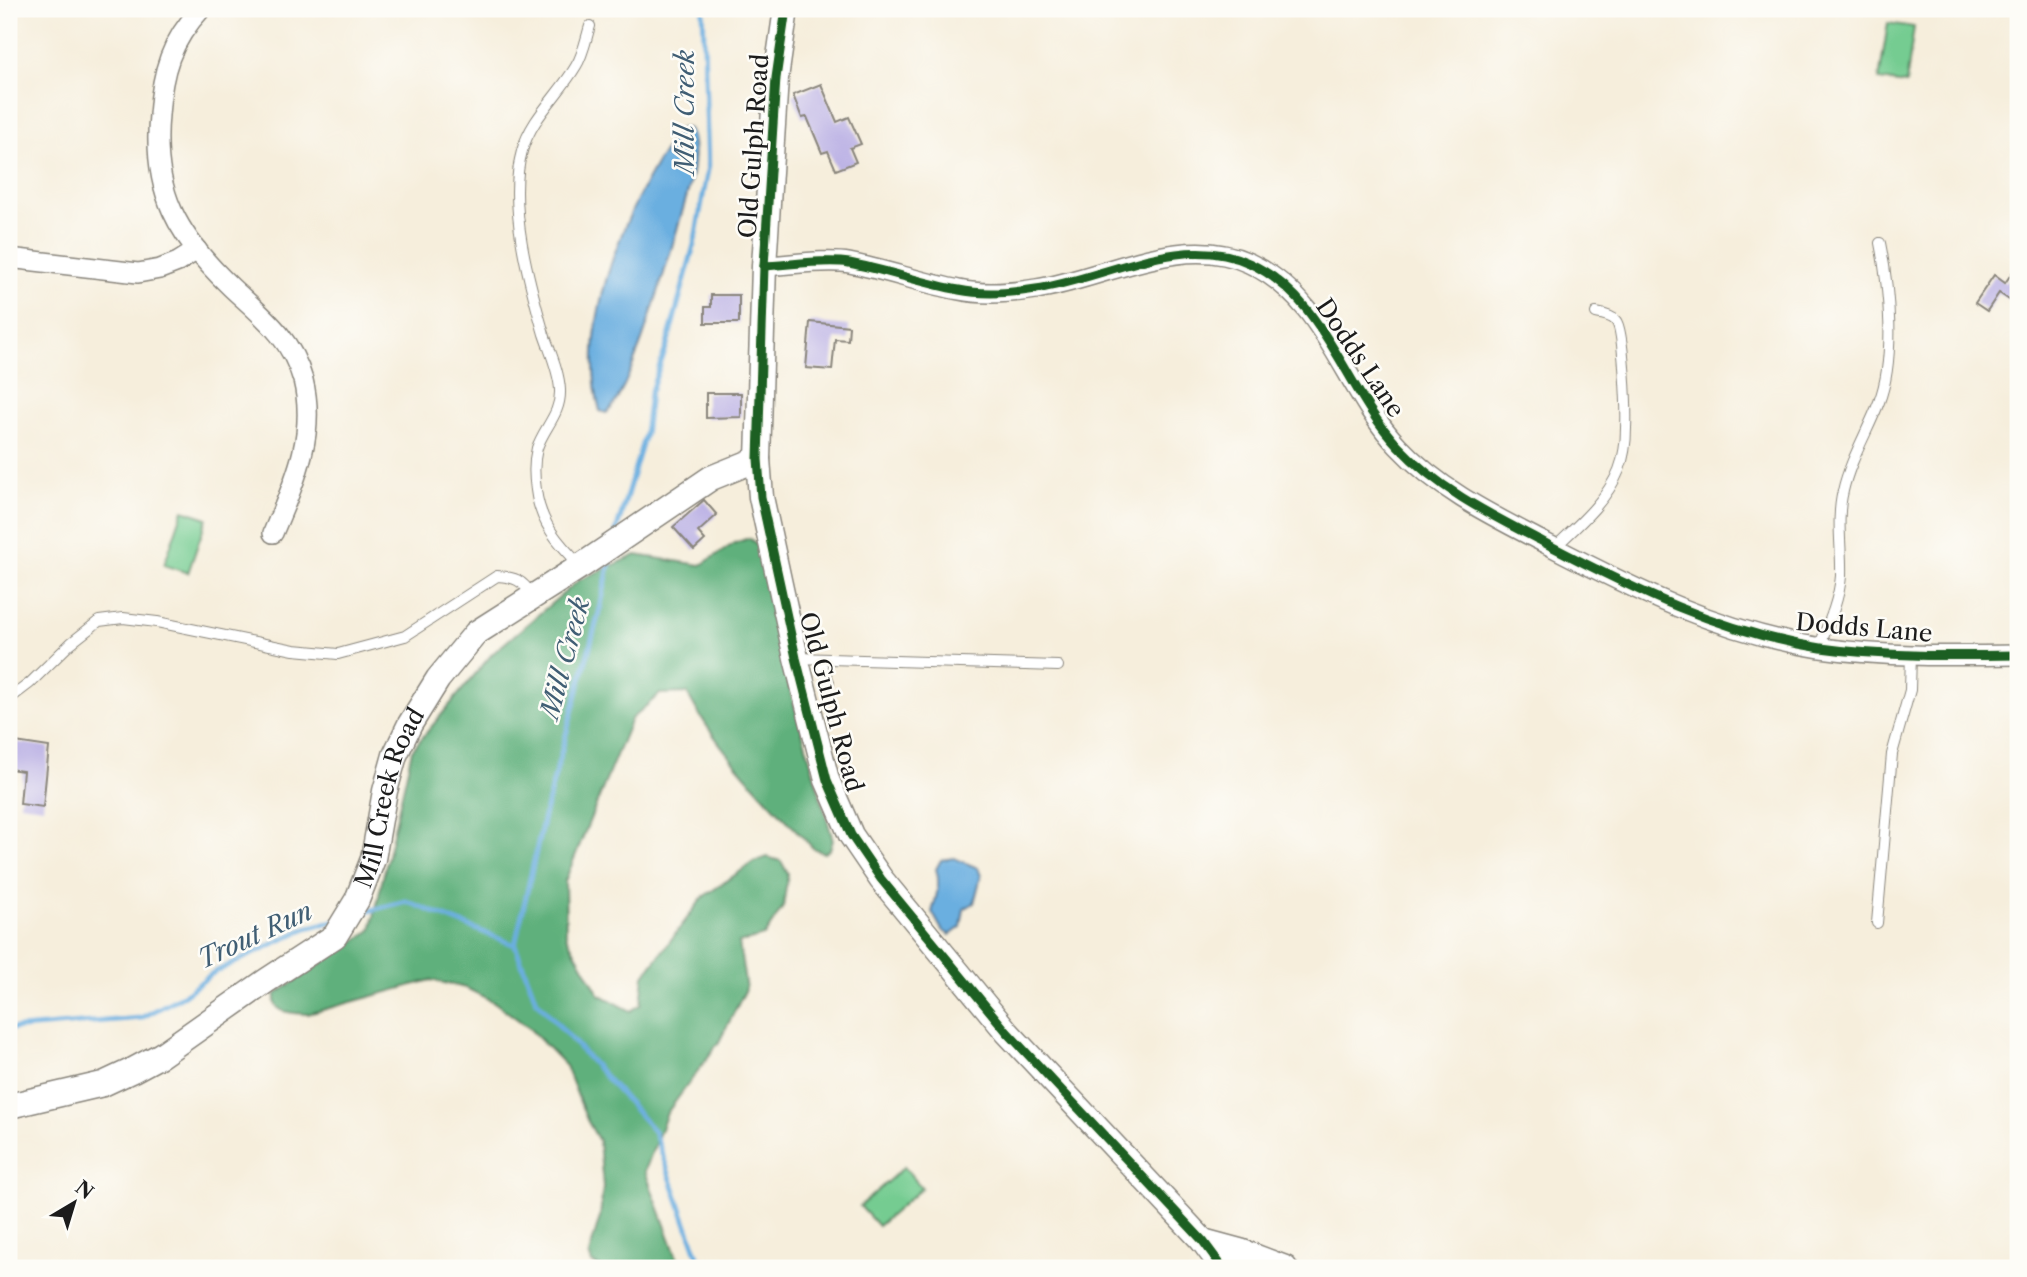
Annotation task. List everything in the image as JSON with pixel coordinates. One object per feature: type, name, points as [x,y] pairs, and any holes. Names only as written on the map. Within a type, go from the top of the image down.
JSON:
[{"type":"street","points":[[201,9],[188,23],[165,67],[160,96],[157,155],[165,197],[176,221],[197,250],[276,329],[292,353],[302,378],[308,407],[307,433],[293,488],[273,533]]},
{"type":"street","name":"Old Gulph Road","points":[[786,9],[776,78],[764,266],[758,459],[761,497],[808,659],[827,780],[851,835],[881,879],[1007,1032],[1203,1241],[1223,1268]]},
{"type":"street","points":[[9,258],[138,273],[178,262],[197,250]]},
{"type":"street","name":"Dodds Lane","points":[[764,266],[845,262],[961,291],[987,293],[1035,289],[1084,279],[1179,253],[1225,254],[1267,272],[1302,304],[1322,328],[1373,417],[1416,464],[1478,508],[1554,548],[1677,608],[1719,623],[1819,647],[1911,653],[2018,655]]},
{"type":"street","name":"Mill Creek Road","points":[[9,1106],[103,1084],[161,1055],[334,936],[347,916],[373,859],[385,791],[396,755],[410,724],[438,679],[476,633],[711,478],[758,459]]},
{"type":"street","points":[[1203,1241],[1285,1268]]},
{"type":"lane","points":[[590,26],[576,66],[536,122],[522,150],[518,200],[519,229],[524,254],[560,388],[556,414],[537,450],[536,491],[543,518],[552,537],[590,560]]},
{"type":"lane","points":[[1819,647],[1834,609],[1840,579],[1840,515],[1843,490],[1854,457],[1880,399],[1887,370],[1887,303],[1880,243]]},
{"type":"lane","points":[[1554,548],[1592,512],[1607,491],[1619,471],[1625,448],[1626,412],[1618,324],[1613,318],[1596,313]]},
{"type":"lane","points":[[9,699],[99,621],[123,618],[157,622],[254,643],[338,654],[405,636],[498,576],[513,577],[524,583],[532,596]]},
{"type":"lane","points":[[1877,923],[1892,754],[1910,690],[1911,653]]},
{"type":"lane","points":[[808,659],[1058,666]]},
{"type":"lane","points":[[808,659],[829,682]]},
{"type":"green space","points":[[1888,23],[1914,27],[1906,84],[1879,80]]},
{"type":"green space","points":[[183,510],[207,518],[188,573],[164,565]]},
{"type":"green space","points":[[749,538],[759,546],[781,658],[833,840],[830,849],[824,853],[813,848],[729,755],[699,715],[687,693],[660,694],[631,719],[565,881],[566,936],[599,994],[631,1011],[641,1004],[644,976],[703,897],[754,862],[767,857],[781,861],[788,874],[783,907],[764,936],[739,943],[746,989],[719,1042],[667,1113],[645,1171],[681,1268],[602,1268],[592,1263],[589,1254],[600,1217],[603,1187],[599,1141],[587,1120],[566,1066],[528,1027],[494,1002],[466,988],[431,980],[308,1014],[279,1009],[275,1001],[276,994],[371,930],[412,750],[492,654],[579,580],[636,555],[701,565],[735,543]]},
{"type":"green space","points":[[904,1167],[922,1188],[878,1226],[860,1206]]},
{"type":"water","points":[[679,129],[689,129],[694,150],[689,188],[640,345],[616,401],[606,413],[600,411],[594,376],[595,339],[611,264],[641,192]]},
{"type":"water","points":[[954,858],[978,868],[981,876],[974,903],[964,909],[961,927],[950,935],[942,930],[932,912],[938,885],[936,869],[941,860]]},
{"type":"building","points":[[821,84],[837,122],[849,117],[861,144],[850,148],[856,162],[836,170],[828,151],[822,153],[807,117],[802,118],[793,95]]},
{"type":"building","points":[[2018,264],[2018,300],[2015,304],[1999,293],[1987,311],[1975,303],[1994,275],[2005,283]]},
{"type":"building","points":[[711,295],[739,295],[739,323],[705,323],[705,307],[711,307]]},
{"type":"building","points":[[810,322],[849,326],[848,340],[835,339],[832,370],[806,368]]},
{"type":"building","points":[[706,393],[741,393],[741,417],[706,418]]},
{"type":"building","points":[[704,500],[717,515],[698,532],[705,540],[694,550],[673,527]]},
{"type":"building","points":[[9,741],[49,747],[43,807],[20,804],[23,771],[9,769]]},
{"type":"waterway","name":"Mill Creek","points":[[616,532],[645,434],[650,394],[667,345],[694,245],[708,169],[703,9]]},
{"type":"waterway","name":"Mill Creek","points":[[611,556],[600,609],[544,816],[515,945],[536,1000],[654,1131],[702,1268]]},
{"type":"waterway","name":"Trout Run","points":[[357,914],[406,901],[515,945]]},
{"type":"waterway","name":"Trout Run","points":[[9,1029],[141,1018],[184,995],[213,973],[306,928],[334,921]]},
{"type":"cycle path","points":[[786,9],[776,78],[764,266],[758,459],[761,497],[796,658],[827,780],[851,835],[881,879],[1007,1032],[1203,1241],[1223,1268]]},
{"type":"cycle path","points":[[764,266],[849,263],[959,290],[997,293],[1062,284],[1170,255],[1223,255],[1249,263],[1275,279],[1297,298],[1316,321],[1379,423],[1414,462],[1467,501],[1578,560],[1679,607],[1748,632],[1784,641],[1870,653],[2018,655]]}]
